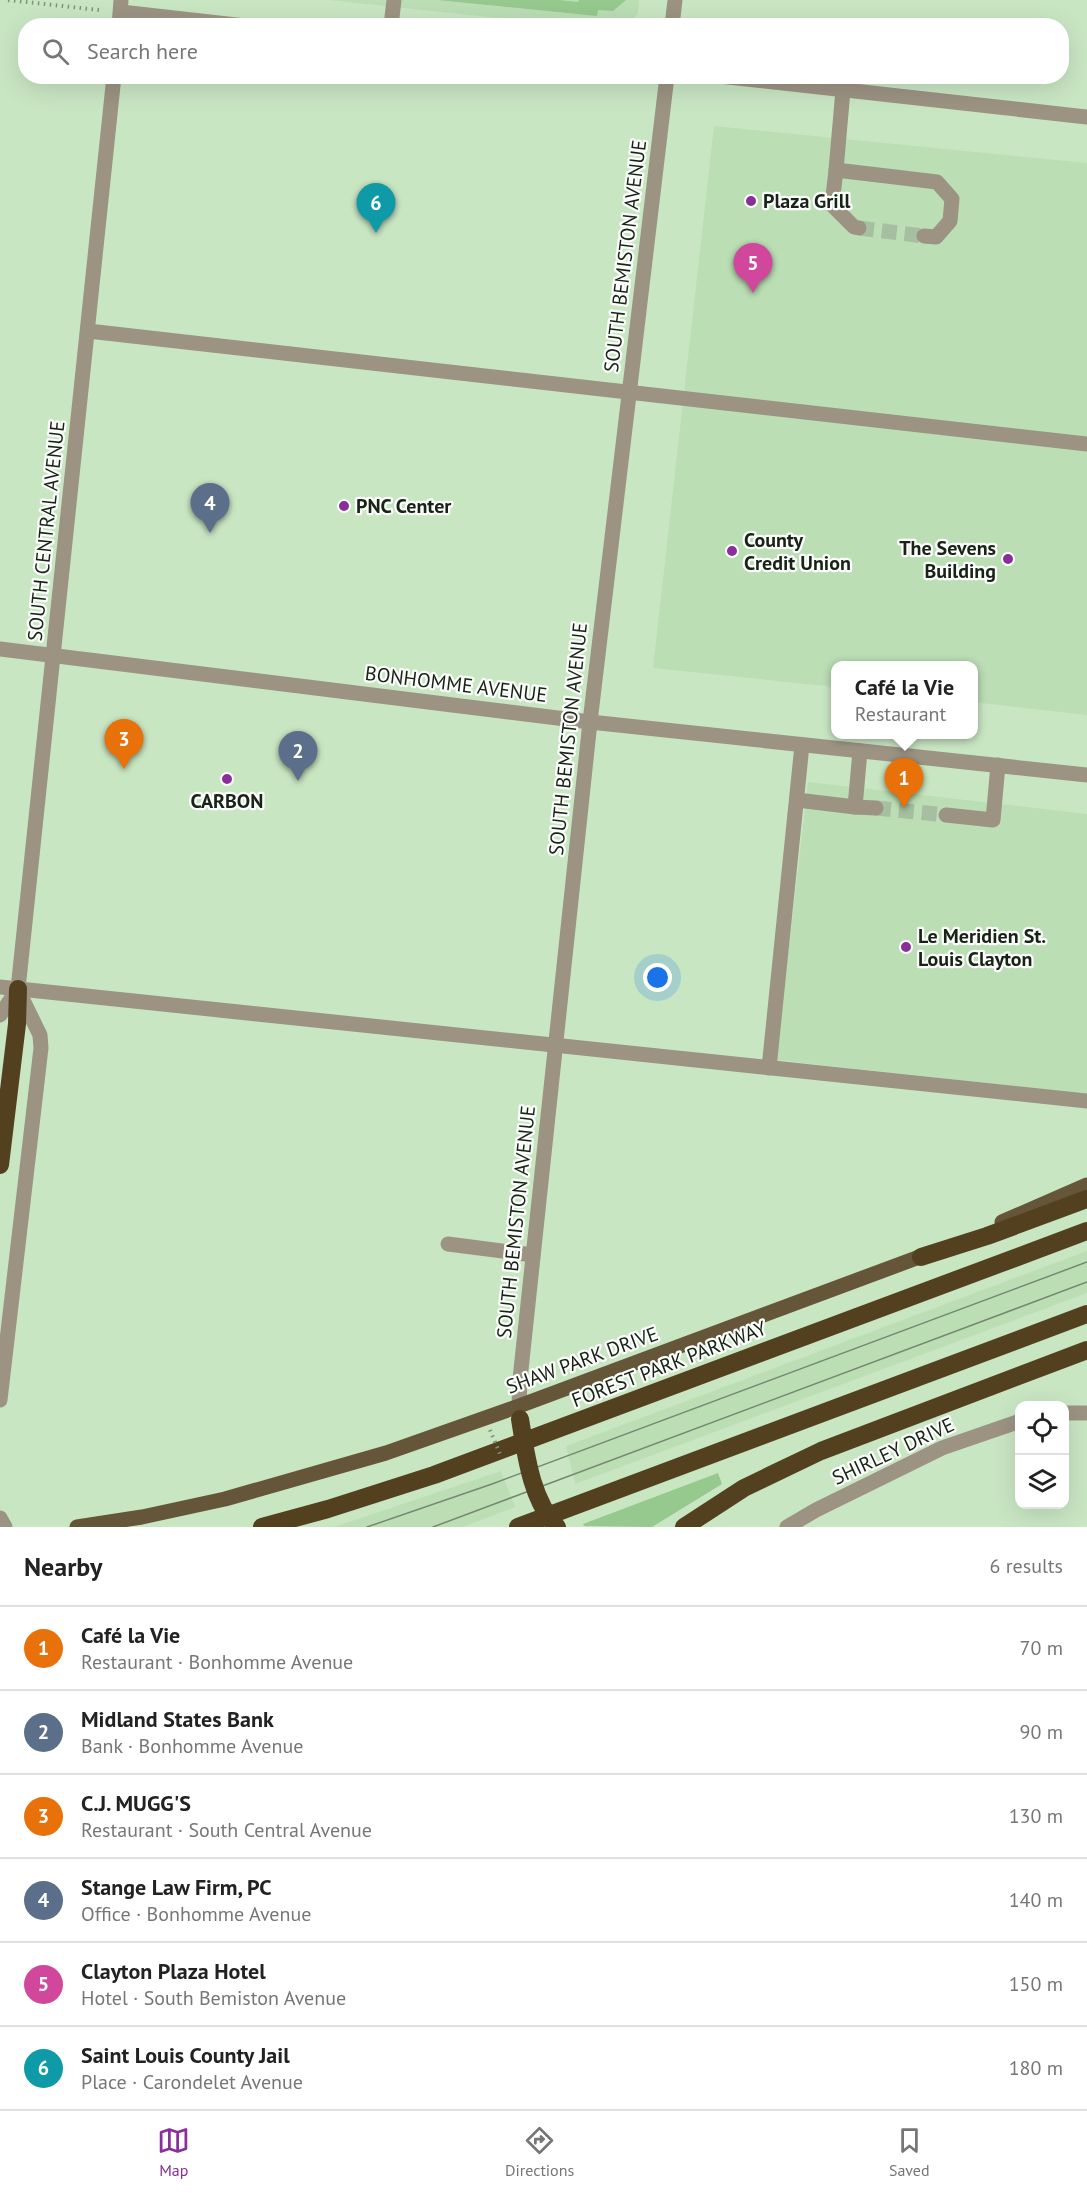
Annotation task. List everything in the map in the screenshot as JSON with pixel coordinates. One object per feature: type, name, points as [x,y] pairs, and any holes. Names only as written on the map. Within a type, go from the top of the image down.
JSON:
[{"type":"highway","points":[[0,1165],[17,1024],[9,988]]},
{"type":"highway","points":[[921,1257],[987,1236],[1087,1199]]},
{"type":"highway","name":"FOREST PARK PARKWAY","points":[[262,1527],[434,1476],[1087,1231]]},
{"type":"highway","points":[[518,1527],[1087,1314]]},
{"type":"highway","points":[[684,1527],[744,1488],[821,1451],[1087,1350]]},
{"type":"highway","points":[[520,1413],[527,1461],[534,1484],[542,1504],[556,1527]]},
{"type":"main road","name":"SHAW PARK DRIVE","points":[[77,1527],[142,1517],[236,1496],[520,1413],[921,1257],[1087,1185]]},
{"type":"street","points":[[392,18],[394,0]]},
{"type":"street","points":[[673,18],[675,0]]},
{"type":"street","points":[[120,12],[174,18]]},
{"type":"street","name":"SOUTH CENTRAL AVENUE","points":[[0,1015],[9,988],[54,654],[113,84]]},
{"type":"street","name":"SOUTH BEMISTON AVENUE","points":[[520,1413],[520,1379],[591,722],[666,84]]},
{"type":"street","points":[[790,84],[1087,117]]},
{"type":"street","points":[[843,90],[832,205],[854,227],[859,228]]},
{"type":"street","points":[[836,170],[937,182],[952,199],[950,221],[936,237],[924,236]]},
{"type":"street","points":[[87,331],[1087,444]]},
{"type":"street","name":"BONHOMME AVENUE","points":[[0,649],[591,722],[1087,774]]},
{"type":"street","points":[[769,1068],[802,745]]},
{"type":"street","points":[[855,807],[860,751]]},
{"type":"street","points":[[946,815],[992,828],[998,765]]},
{"type":"street","points":[[796,800],[876,808]]},
{"type":"street","points":[[9,988],[1087,1101]]},
{"type":"street","points":[[0,1400],[41,1048],[40,1035],[9,988]]},
{"type":"street","points":[[448,1244],[533,1255]]},
{"type":"street","points":[[1069,1413],[1087,1413]]},
{"type":"street","name":"SHIRLEY DRIVE","points":[[788,1527],[816,1510],[942,1448],[1015,1423]]},
{"type":"street","points":[[0,1518],[5,1527]]},
{"type":"path","points":[[8,0],[120,12]]},
{"type":"shaded area","points":[[328,0],[639,0],[638,13],[634,18],[498,18]]},
{"type":"shaded area","points":[[438,0],[578,2],[579,0],[626,0],[613,11],[598,10],[597,16]]},
{"type":"shaded area","points":[[714,126],[1087,163],[1087,715],[978,703],[978,661],[831,661],[831,687],[653,668]]},
{"type":"shaded area","name":"Le Meridien St. Louis Clayton","points":[[808,782],[1087,814],[1087,1094],[776,1060]]},
{"type":"shaded area","points":[[1087,1251],[1087,1293],[575,1484],[566,1446]]},
{"type":"shaded area","points":[[501,1471],[515,1507],[462,1527],[334,1527]]},
{"type":"shaded area","points":[[718,1473],[722,1484],[652,1527],[584,1526],[583,1524]]},
{"type":"tunnel","points":[[859,228],[924,236]]},
{"type":"tunnel","points":[[876,808],[946,815]]},
{"type":"tram line","points":[[367,1527],[492,1484],[1087,1262]]},
{"type":"tram line","points":[[433,1527],[1087,1282]]},
{"type":"place","name":"Plaza Grill","points":[[751,201]]},
{"type":"place","name":"Saint Louis County Jail","points":[[376,233]]},
{"type":"place","name":"Clayton Plaza Hotel","points":[[753,293]]},
{"type":"place","name":"PNC Center","points":[[344,506]]},
{"type":"place","name":"Stange Law Firm, PC","points":[[210,533]]},
{"type":"place","name":"County Credit Union","points":[[732,551]]},
{"type":"place","name":"The Sevens Building","points":[[1008,559]]},
{"type":"place","name":"C.J. MUGG'S","points":[[124,769]]},
{"type":"place","name":"CARBON","points":[[227,779]]},
{"type":"place","name":"Midland States Bank","points":[[298,781]]},
{"type":"place","name":"Café la Vie","points":[[904,808]]},
{"type":"place","name":"Le Meridien St. Louis Clayton","points":[[906,947]]}]
